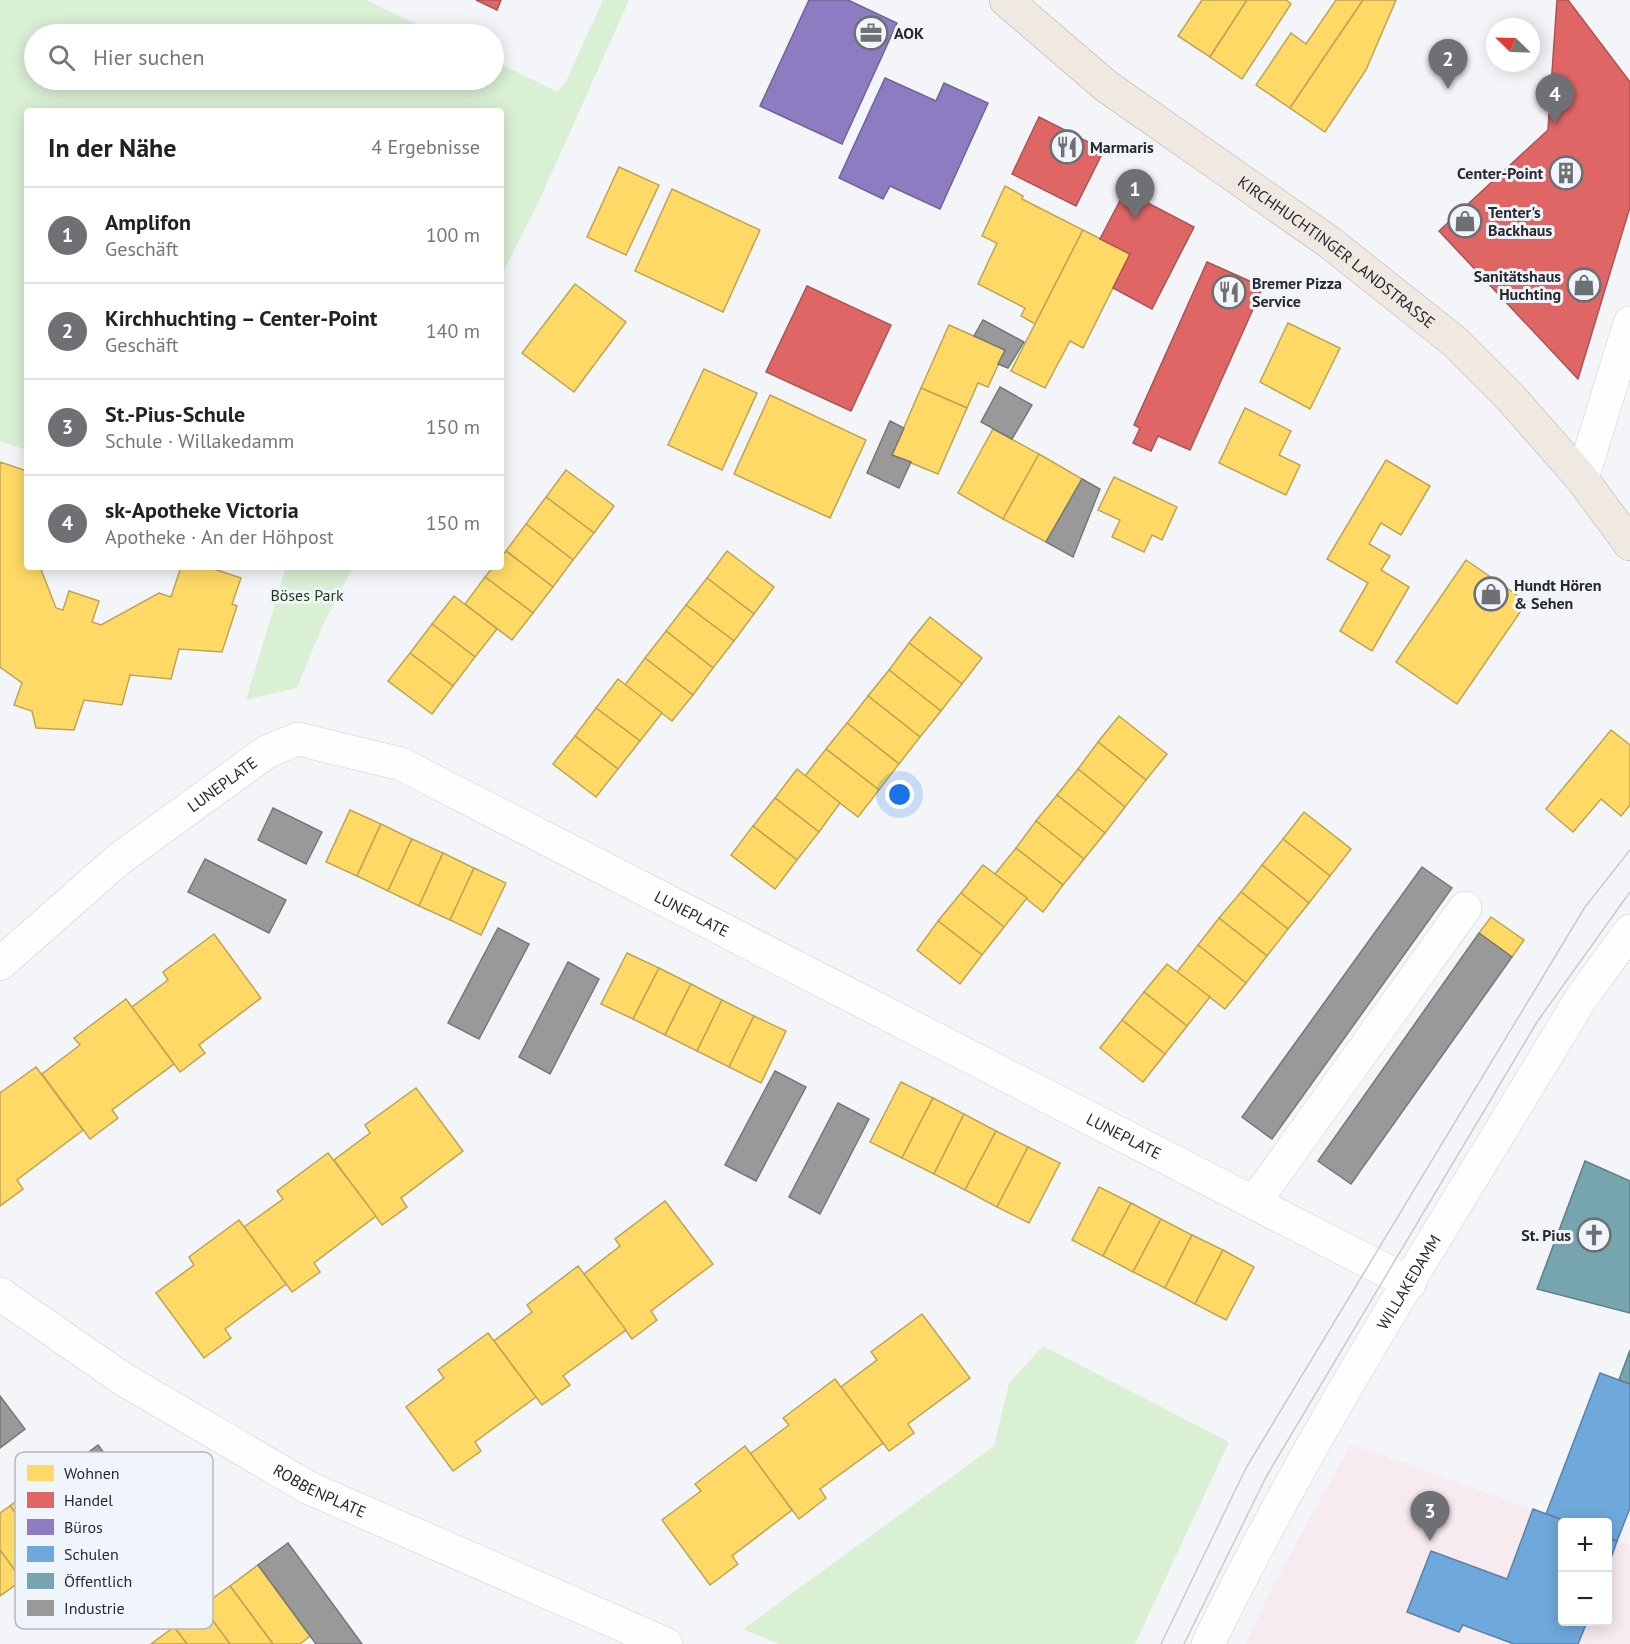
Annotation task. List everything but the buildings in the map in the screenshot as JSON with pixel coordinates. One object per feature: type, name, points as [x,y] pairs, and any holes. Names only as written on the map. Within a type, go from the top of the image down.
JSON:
[{"type":"main road","name":"KIRCHHUCHTINGER LANDSTRASSE","points":[[1006,0],[1106,86],[1329,242],[1446,334],[1511,398],[1582,479],[1630,544]]},
{"type":"street","points":[[1582,479],[1630,323]]},
{"type":"street","name":"LUNEPLATE","points":[[0,964],[119,859],[268,751],[298,740],[401,764],[1410,1283]]},
{"type":"street","points":[[1254,1203],[1465,908]]},
{"type":"street","name":"WILLAKEDAMM","points":[[1208,1644],[1259,1539],[1410,1283],[1580,1000],[1630,931]]},
{"type":"street","name":"ROBBENPLATE","points":[[0,1294],[123,1379],[309,1488],[666,1644]]},
{"type":"shaded area","points":[[1351,1444],[1558,1518],[1558,1626],[1612,1626],[1612,1538],[1630,1545],[1630,1644],[1246,1644],[1273,1585]]},
{"type":"green space","points":[[0,0],[366,0],[416,24],[24,24],[24,90],[504,90],[504,66],[558,92],[567,79],[603,0],[629,0],[540,199],[504,270],[504,108],[24,108],[24,449],[0,441]]},
{"type":"green space","name":"Böses Park","points":[[285,570],[351,570],[322,627],[297,688],[246,700]]},
{"type":"green space","points":[[1043,1346],[1229,1442],[1135,1644],[779,1644],[743,1629],[994,1446],[1009,1383]]},
{"type":"tram line","points":[[1161,1644],[1246,1468],[1585,907],[1630,850]]},
{"type":"tram line","points":[[1184,1644],[1266,1477],[1537,1022],[1630,892]]},
{"type":"place","name":"AOK","points":[[871,33]]},
{"type":"place","name":"Kirchhuchting – Center-Point","points":[[1448,89]]},
{"type":"place","name":"sk-Apotheke Victoria","points":[[1555,124]]},
{"type":"place","name":"Marmaris","points":[[1067,147]]},
{"type":"place","name":"Center-Point","points":[[1566,173]]},
{"type":"place","name":"Amplifon","points":[[1135,219]]},
{"type":"place","name":"Tenter's Backhaus","points":[[1465,221]]},
{"type":"place","name":"Sanitätshaus Huchting","points":[[1584,285]]},
{"type":"place","name":"Bremer Pizza Service","points":[[1229,292]]},
{"type":"place","name":"Hundt Hören & Sehen","points":[[1491,594]]},
{"type":"place","name":"St. Pius","points":[[1594,1235]]},
{"type":"place","name":"St.-Pius-Schule","points":[[1430,1541]]}]
